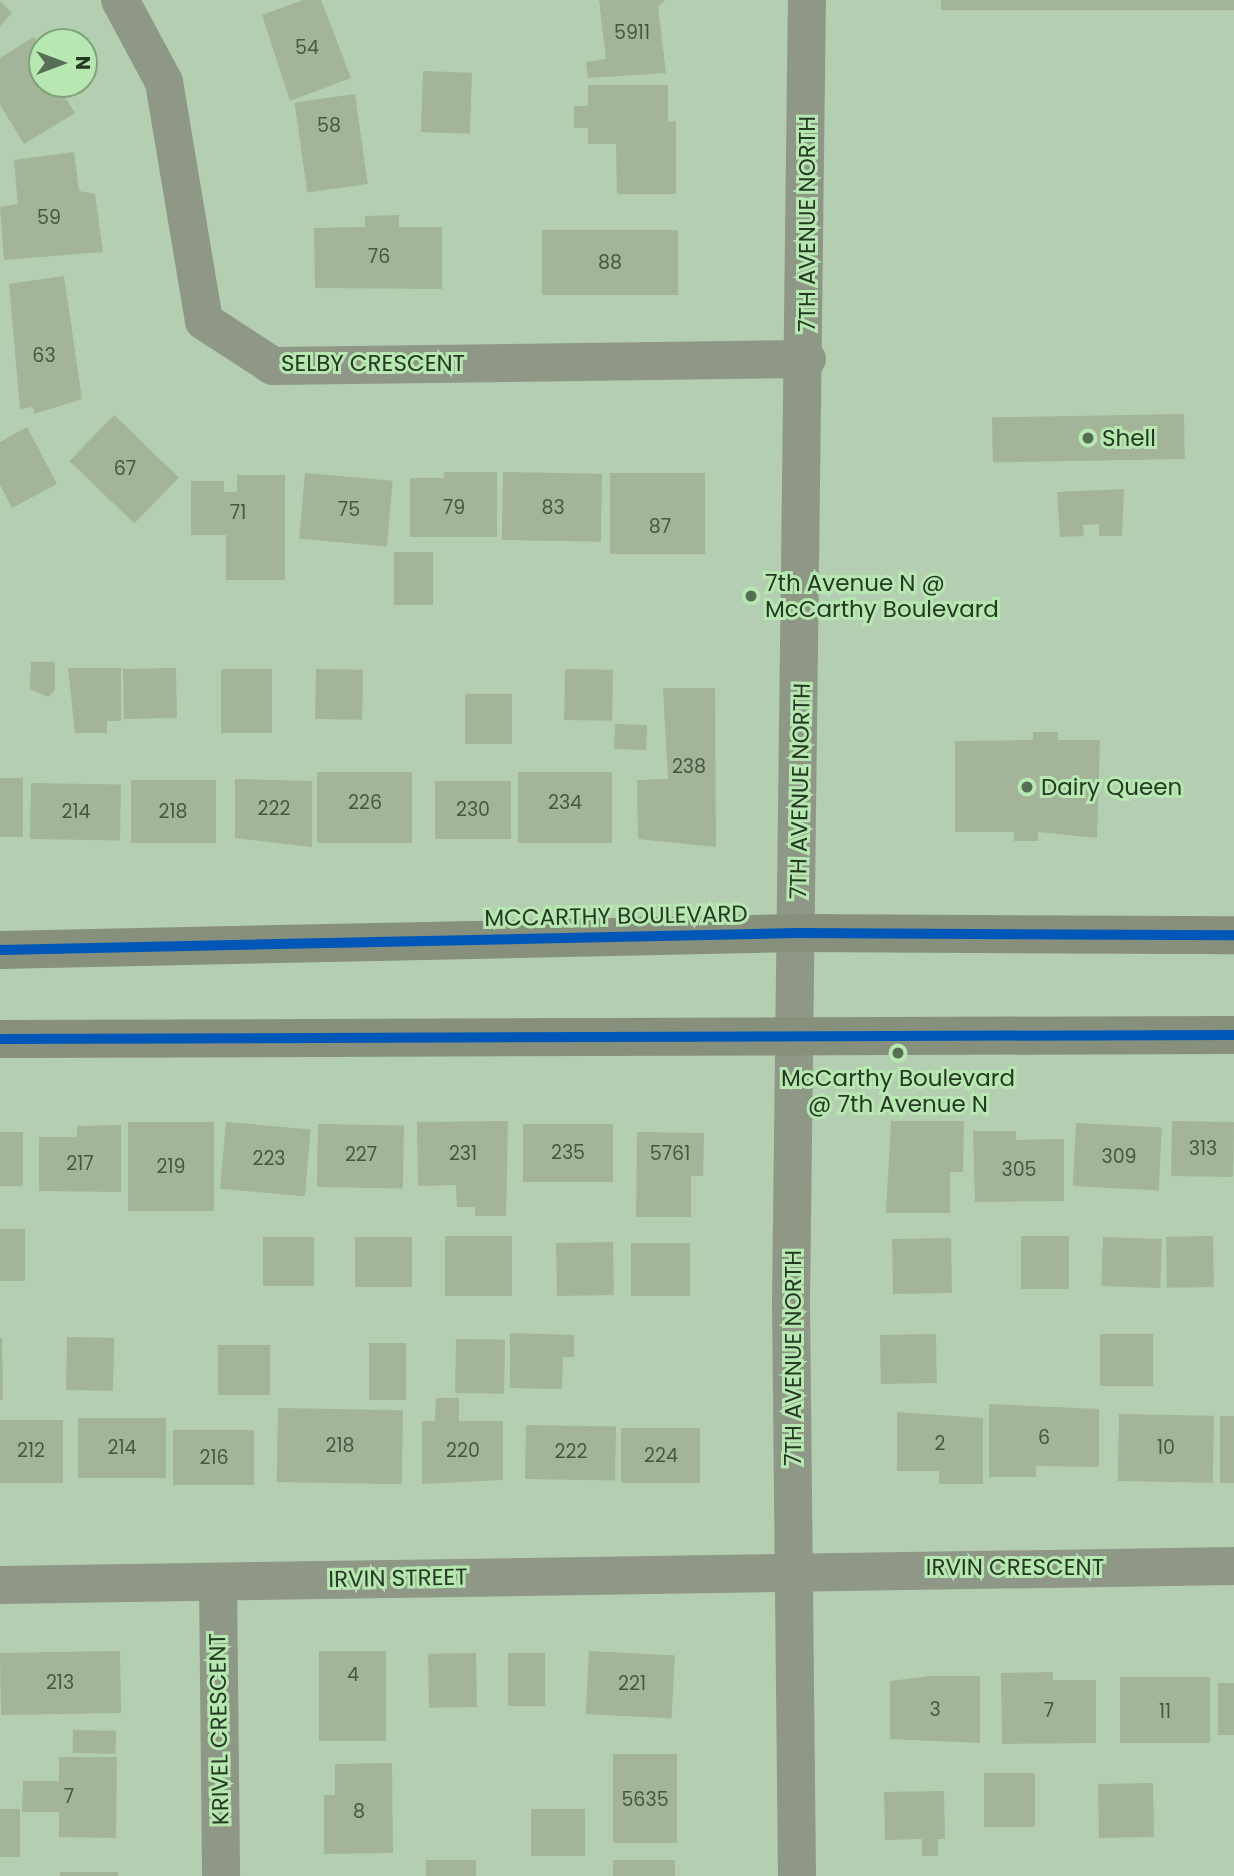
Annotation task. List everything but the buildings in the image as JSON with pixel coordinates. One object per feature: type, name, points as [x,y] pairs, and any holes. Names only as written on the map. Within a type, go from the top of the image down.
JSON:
[{"type":"main road","name":"MCCARTHY BOULEVARD","points":[[0,950],[798,933],[1234,935]]},
{"type":"main road","points":[[0,1039],[797,1039],[1234,1035]]},
{"type":"street","name":"SELBY CRESCENT","points":[[120,0],[164,82],[204,321],[273,366],[807,359]]},
{"type":"street","name":"7TH AVENUE NORTH","points":[[797,1876],[797,1039],[807,359],[807,0]]},
{"type":"street","name":"IRVIN CRESCENT","points":[[795,1568],[1234,1566]]},
{"type":"street","name":"IRVIN STREET","points":[[0,1585],[795,1568]]},
{"type":"street","name":"KRIVEL CRESCENT","points":[[218,1582],[220,1876]]},
{"type":"cycle path","points":[[0,950],[798,933],[1234,935]]},
{"type":"cycle path","points":[[0,1039],[1234,1035]]},
{"type":"place","name":"Shell","points":[[1088,438]]},
{"type":"place","name":"7th Avenue N @ McCarthy Boulevard","points":[[751,596]]},
{"type":"place","name":"Dairy Queen","points":[[1027,787]]},
{"type":"place","name":"McCarthy Boulevard @ 7th Avenue N","points":[[898,1053]]}]
